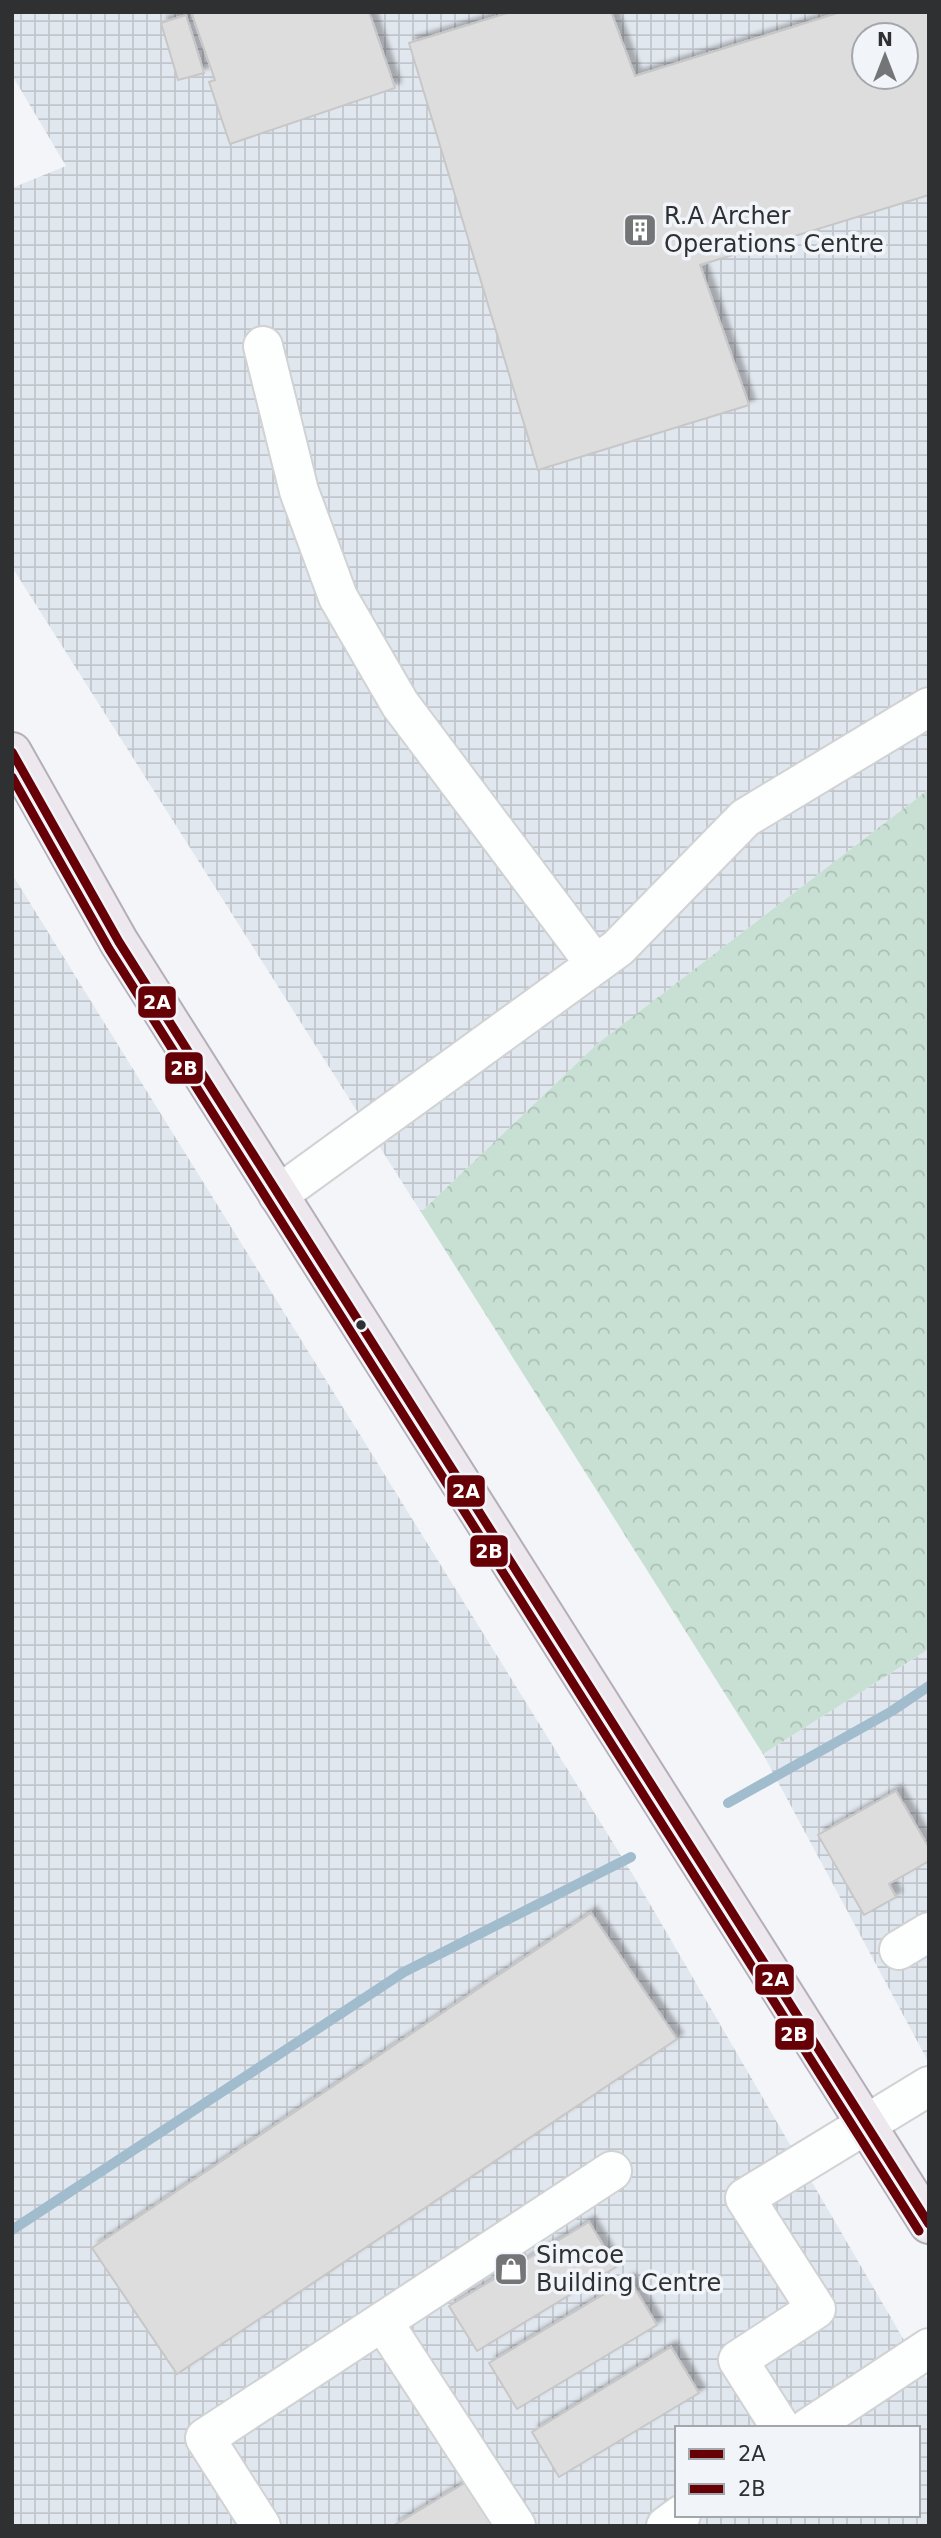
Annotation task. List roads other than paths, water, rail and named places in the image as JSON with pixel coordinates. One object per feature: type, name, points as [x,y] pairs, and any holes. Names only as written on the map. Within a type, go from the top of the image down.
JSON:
[{"type":"main road","points":[[12,752],[119,942],[929,2224]]},
{"type":"street","points":[[262,346],[299,491],[338,597],[400,704],[595,964]]},
{"type":"street","points":[[278,1195],[618,948],[746,818],[929,707]]},
{"type":"street","points":[[780,2426],[738,2360],[816,2309],[745,2198],[929,2086]]},
{"type":"street","points":[[261,2526],[205,2438],[612,2171]]},
{"type":"street","points":[[383,2322],[516,2526]]},
{"type":"street","points":[[811,2426],[929,2348]]},
{"type":"waterway","points":[[728,1803],[892,1711],[929,1686]]},
{"type":"waterway","points":[[12,2230],[404,1972],[631,1857]]},
{"type":"place","name":"R.A Archer Operations Centre","points":[[640,230]]},
{"type":"place","name":"Simcoe Building Centre","points":[[511,2269]]}]
